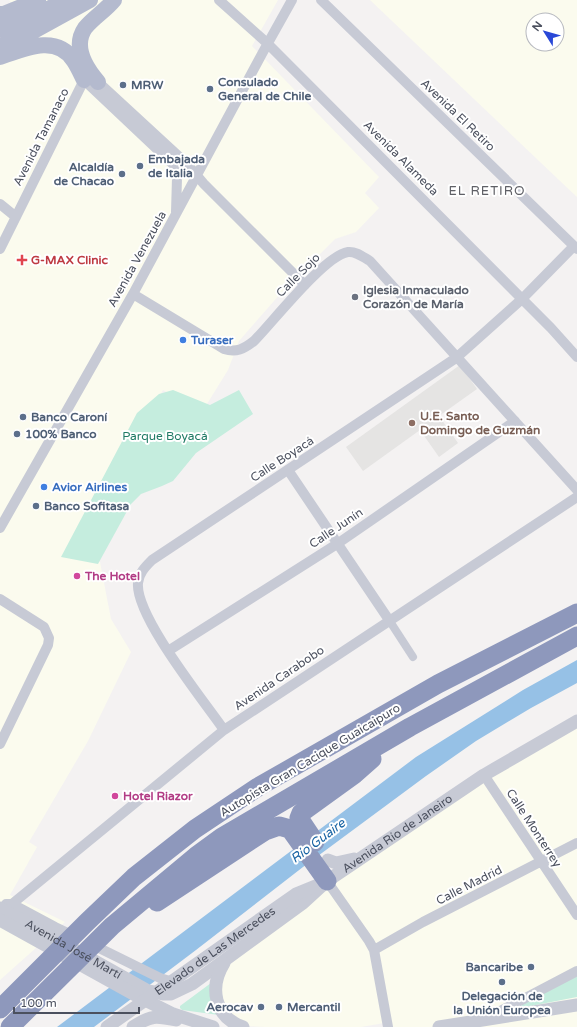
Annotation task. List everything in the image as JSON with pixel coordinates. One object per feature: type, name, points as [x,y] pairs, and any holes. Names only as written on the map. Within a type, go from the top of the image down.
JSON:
[{"type":"highway","points":[[438,684],[577,599]]},
{"type":"highway","name":"Autopista Gran Cacique Guaicaipuro","points":[[2,1007],[134,877],[194,829],[258,787],[438,684],[577,613]]},
{"type":"highway","name":"Autopista Gran Cacique Guaicaipuro","points":[[10,1027],[112,926],[196,856],[222,837],[410,727],[577,636]]},
{"type":"highway","points":[[296,826],[301,812],[355,774],[410,727]]},
{"type":"highway","points":[[112,926],[145,911],[265,831],[279,826],[296,826]]},
{"type":"highway","points":[[296,826],[324,870]]},
{"type":"main road","points":[[0,14],[4,14],[38,0]]},
{"type":"main road","points":[[0,29],[67,0]]},
{"type":"main road","points":[[0,46],[30,33],[90,0]]},
{"type":"main road","points":[[91,81],[89,71],[82,59],[80,48],[81,38],[85,29],[114,0]]},
{"type":"main road","points":[[0,57],[40,45],[53,46],[66,52],[91,81]]},
{"type":"street","name":"Avenida Alameda","points":[[219,0],[268,43],[577,356]]},
{"type":"street","name":"Avenida Venezuela","points":[[0,528],[133,294],[292,0]]},
{"type":"street","name":"Avenida El Retiro","points":[[321,0],[576,248]]},
{"type":"street","points":[[91,81],[175,166],[181,171],[197,176]]},
{"type":"street","points":[[91,81],[187,164],[197,176],[305,285]]},
{"type":"street","name":"Avenida Tamanaco","points":[[0,249],[91,81]]},
{"type":"street","points":[[175,166],[177,178],[176,215]]},
{"type":"street","points":[[0,204],[16,217]]},
{"type":"street","name":"Calle Boyacá","points":[[224,730],[168,651],[148,618],[139,596],[138,582],[143,569],[152,560],[456,358],[576,248]]},
{"type":"street","name":"Calle Sojo","points":[[133,294],[212,343],[224,349],[234,351],[247,347],[254,341],[305,285],[337,256],[346,252],[358,253],[370,261],[456,358],[577,490]]},
{"type":"street","name":"Calle Junín","points":[[168,651],[337,544],[515,421]]},
{"type":"street","points":[[288,470],[413,657]]},
{"type":"street","name":"Avenida Carabobo","points":[[6,906],[224,730],[577,497]]},
{"type":"street","points":[[0,599],[44,627],[49,638],[48,645],[0,744]]},
{"type":"street","name":"Avenida Río de Janeiro","points":[[226,959],[303,903],[324,870],[364,857],[484,775],[577,721]]},
{"type":"street","name":"Calle Monterrey","points":[[484,775],[541,863],[577,915]]},
{"type":"street","name":"Calle Madrid","points":[[374,950],[423,922],[577,844]]},
{"type":"street","points":[[364,857],[336,863],[324,870],[374,950],[388,1027]]},
{"type":"street","name":"Elevado de Las Mercedes","points":[[107,1027],[296,894],[324,870]]},
{"type":"street","name":"Avenida José Martí","points":[[0,904],[55,928],[160,978],[183,984],[192,984]]},
{"type":"street","name":"Avenida José Martí","points":[[6,906],[113,978],[173,1014],[198,1023]]},
{"type":"street","name":"Avenida José Martí","points":[[0,920],[113,978]]},
{"type":"street","points":[[226,959],[218,974],[217,999],[219,1006],[226,1016],[236,1025],[243,1027]]},
{"type":"street","name":"Avenida José Martí","points":[[141,995],[171,994],[192,984],[226,959]]},
{"type":"street","points":[[482,1021],[577,971]]},
{"type":"street","points":[[124,1027],[132,1021],[137,1013],[141,995]]},
{"type":"street","points":[[439,1027],[577,1005]]},
{"type":"street","points":[[133,1027],[143,1020],[151,1017],[163,1017],[213,1027]]},
{"type":"shaded area","points":[[9,0],[278,0],[252,46],[379,177],[365,193],[379,208],[356,232],[335,239],[281,293],[239,341],[228,370],[202,412],[163,390],[71,545],[100,562],[111,619],[131,652],[88,741],[29,842],[37,847],[10,895],[65,922],[0,980],[0,63],[21,14]]},
{"type":"shaded area","points":[[370,0],[577,0],[577,197]]},
{"type":"shaded area","name":"U.E. Santo Domingo de Guzmán","points":[[460,365],[477,389],[439,416],[458,443],[439,457],[420,430],[363,471],[346,447]]},
{"type":"shaded area","points":[[577,723],[577,1027],[391,1027],[390,1022],[361,1027],[266,1027],[244,1026],[232,1022],[216,982],[224,969],[407,830]]},
{"type":"green space","name":"Parque Boyacá","points":[[173,390],[210,405],[239,390],[253,414],[196,453],[173,481],[141,494],[131,504],[98,564],[61,557],[137,413],[159,394]]},
{"type":"green space","points":[[577,976],[577,997],[510,1010]]},
{"type":"green space","points":[[211,983],[219,1015],[182,1010],[180,1008],[180,1006]]},
{"type":"water","name":"Río Guaire","points":[[577,660],[577,683],[531,708],[476,741],[426,776],[303,867],[94,1027],[57,1027],[416,757],[523,690]]},
{"type":"place","name":"MRW","points":[[123,85]]},
{"type":"place","name":"Consulado General de Chile","points":[[210,89]]},
{"type":"place","name":"Embajada de Italia","points":[[140,166]]},
{"type":"place","name":"Alcaldía de Chacao","points":[[122,174]]},
{"type":"place","name":"G-MAX Clinic","points":[[22,260]]},
{"type":"place","name":"Iglesia Inmaculado Corazón de María","points":[[355,297]]},
{"type":"place","name":"Turaser","points":[[183,340]]},
{"type":"place","name":"Banco Caroní","points":[[23,417]]},
{"type":"place","name":"U.E. Santo Domingo de Guzmán","points":[[412,423]]},
{"type":"place","name":"100% Banco","points":[[17,434]]},
{"type":"place","name":"Avior Airlines","points":[[44,487]]},
{"type":"place","name":"Banco Sofitasa","points":[[36,506]]},
{"type":"place","name":"The Hotel","points":[[77,576]]},
{"type":"place","name":"Hotel Riazor","points":[[115,796]]},
{"type":"place","name":"Bancaribe","points":[[531,967]]},
{"type":"place","name":"Delegación de la Unión Europea","points":[[502,982]]},
{"type":"place","name":"Aerocav","points":[[261,1007]]},
{"type":"place","name":"Mercantil","points":[[279,1007]]},
{"type":"district","name":"EL RETIRO","points":[[487,191]]}]
